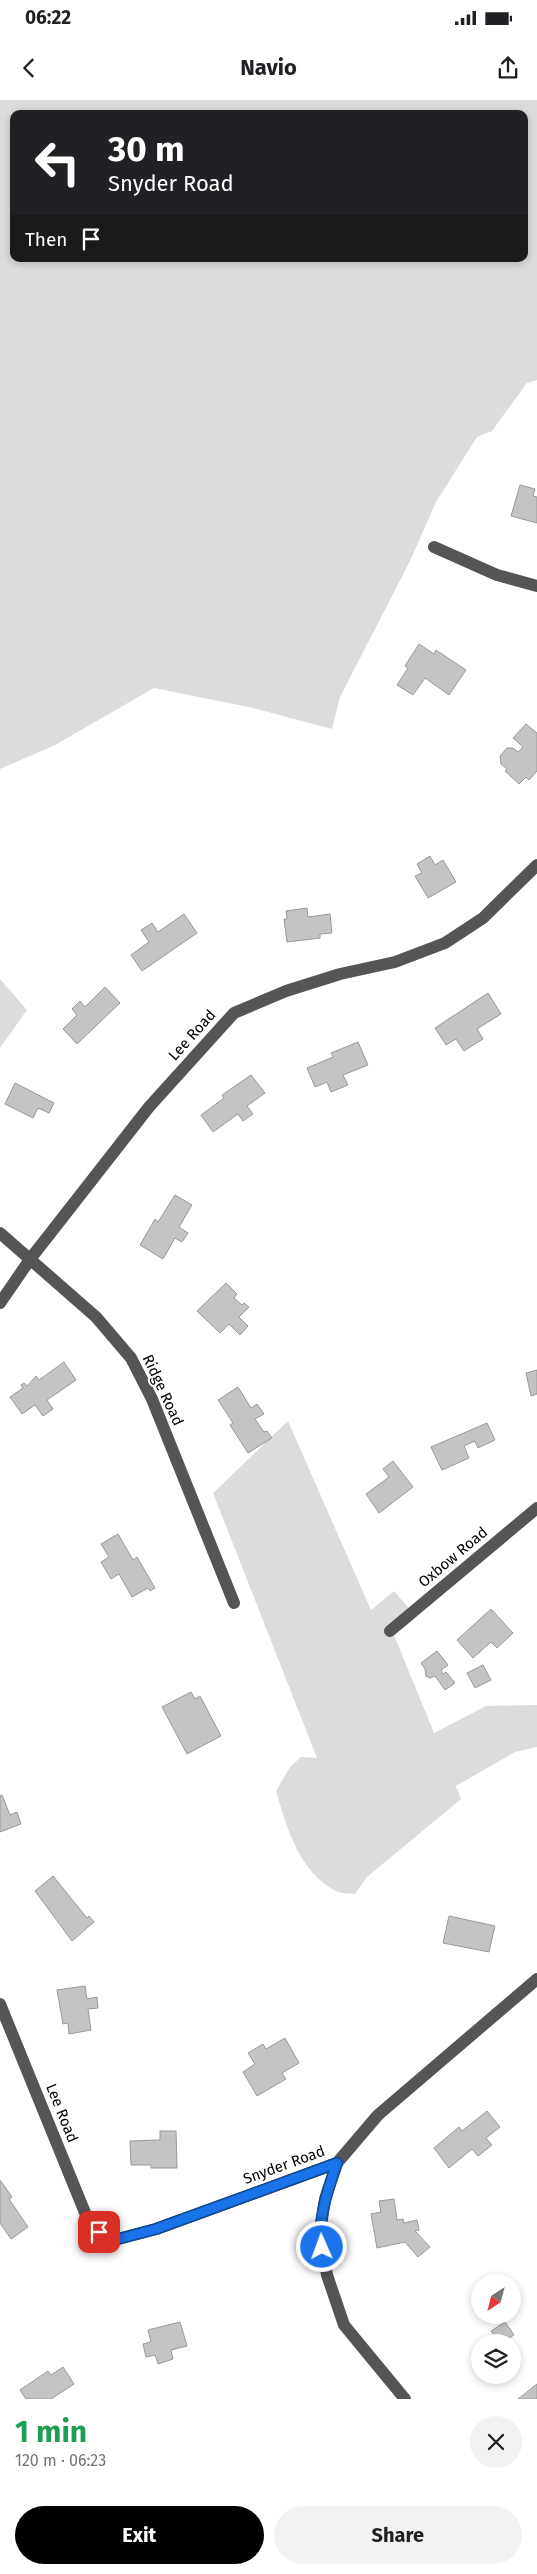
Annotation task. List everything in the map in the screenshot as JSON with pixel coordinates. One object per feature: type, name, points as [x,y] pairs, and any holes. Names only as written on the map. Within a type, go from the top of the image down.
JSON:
[{"type":"street","points":[[434,548],[497,575],[537,586]]},
{"type":"street","name":"Lee Road","points":[[0,1303],[31,1258],[149,1107],[234,1013],[286,991],[340,974],[395,962],[445,943],[483,918],[537,865]]},
{"type":"street","name":"Ridge Road","points":[[0,1233],[31,1258],[96,1317],[131,1358],[152,1399],[234,1603]]},
{"type":"street","name":"Oxbow Road","points":[[390,1631],[537,1508]]},
{"type":"street","name":"Snyder Road","points":[[99,2232],[118,2239],[156,2229],[337,2163],[378,2114],[537,1979]]},
{"type":"street","name":"Lee Road","points":[[0,2004],[88,2220],[99,2232]]},
{"type":"street","points":[[337,2163],[325,2199],[320,2232],[327,2275],[344,2325],[405,2399]]},
{"type":"shaded area","points":[[0,100],[537,100],[537,380],[527,383],[492,431],[477,437],[436,502],[410,561],[340,697],[332,729],[253,708],[154,688],[55,745],[0,769]]},
{"type":"shaded area","points":[[0,979],[27,1010],[0,1048]]},
{"type":"shaded area","points":[[288,1421],[371,1610],[394,1591],[416,1617],[394,1635],[434,1733],[486,1706],[537,1705],[537,1747],[515,1752],[456,1786],[461,1799],[367,1877],[355,1894],[336,1891],[323,1883],[313,1873],[296,1848],[285,1820],[276,1791],[290,1767],[301,1757],[317,1758],[213,1493]]},
{"type":"building","points":[[520,485],[535,489],[533,496],[537,497],[537,523],[511,516]]},
{"type":"building","points":[[419,644],[434,654],[436,650],[466,670],[449,695],[425,678],[413,695],[397,685],[408,668],[405,666]]},
{"type":"building","points":[[526,724],[537,733],[537,771],[529,780],[526,777],[519,784],[505,771],[507,769],[501,764],[500,756],[507,748],[513,748],[518,752],[523,747],[513,738]]},
{"type":"building","points":[[430,856],[435,865],[443,860],[456,882],[428,898],[415,876],[422,873],[417,864]]},
{"type":"building","points":[[307,908],[308,917],[330,914],[332,933],[320,934],[320,938],[287,942],[284,919],[287,919],[286,911]]},
{"type":"building","points":[[184,914],[197,933],[142,971],[131,955],[149,942],[141,930],[152,923],[158,932]]},
{"type":"building","points":[[105,987],[120,1003],[77,1044],[63,1029],[77,1015],[72,1009],[80,1001],[85,1007]]},
{"type":"building","points":[[488,993],[501,1014],[477,1029],[483,1039],[464,1051],[456,1039],[446,1045],[435,1028]]},
{"type":"building","points":[[358,1042],[368,1065],[343,1075],[348,1085],[331,1092],[327,1082],[315,1087],[307,1068],[333,1057],[331,1053]]},
{"type":"building","points":[[251,1075],[265,1093],[247,1106],[253,1114],[243,1121],[238,1114],[213,1132],[201,1115],[224,1098],[222,1095]]},
{"type":"building","points":[[15,1083],[54,1103],[49,1113],[38,1108],[33,1118],[5,1104]]},
{"type":"building","points":[[175,1195],[192,1205],[179,1227],[188,1233],[182,1242],[175,1238],[163,1259],[140,1245],[155,1219],[158,1222]]},
{"type":"building","points":[[226,1283],[237,1294],[234,1298],[242,1305],[244,1303],[249,1307],[239,1317],[248,1326],[240,1335],[229,1324],[220,1333],[197,1311]]},
{"type":"building","points":[[64,1362],[76,1380],[47,1400],[53,1409],[43,1416],[35,1405],[22,1414],[10,1397],[23,1388],[21,1385],[24,1383],[27,1386],[36,1376],[39,1380]]},
{"type":"building","points":[[537,1370],[537,1394],[531,1396],[526,1373]]},
{"type":"building","points":[[238,1387],[251,1408],[257,1404],[264,1414],[255,1419],[264,1432],[267,1431],[272,1438],[248,1453],[230,1425],[233,1423],[218,1400]]},
{"type":"building","points":[[487,1423],[495,1440],[478,1448],[475,1441],[464,1446],[469,1458],[442,1470],[431,1447]]},
{"type":"building","points":[[393,1461],[413,1487],[379,1513],[366,1494],[389,1477],[383,1469]]},
{"type":"building","points":[[118,1534],[133,1560],[137,1557],[155,1588],[150,1591],[148,1588],[132,1597],[119,1574],[111,1579],[101,1562],[109,1557],[101,1544]]},
{"type":"building","points":[[491,1609],[513,1633],[497,1648],[491,1642],[473,1658],[457,1640]]},
{"type":"building","points":[[437,1651],[448,1665],[441,1670],[443,1674],[446,1672],[455,1683],[445,1690],[435,1676],[430,1678],[426,1676],[425,1669],[421,1663]]},
{"type":"building","points":[[483,1665],[491,1680],[475,1688],[467,1673]]},
{"type":"building","points":[[191,1692],[195,1699],[200,1696],[221,1736],[187,1754],[162,1707]]},
{"type":"building","points":[[2,1795],[10,1815],[17,1812],[21,1824],[0,1832],[0,1796]]},
{"type":"building","points":[[53,1876],[87,1918],[89,1916],[94,1922],[72,1941],[35,1891]]},
{"type":"building","points":[[449,1916],[495,1926],[489,1952],[443,1943]]},
{"type":"building","points":[[85,1986],[87,1999],[97,1997],[98,2008],[88,2009],[91,2030],[69,2034],[68,2023],[63,2024],[57,1990]]},
{"type":"building","points":[[285,2038],[299,2063],[282,2073],[286,2079],[257,2096],[243,2072],[255,2064],[248,2053],[263,2044],[266,2049]]},
{"type":"building","points":[[487,2111],[500,2127],[486,2138],[492,2145],[478,2156],[472,2149],[449,2168],[434,2148],[459,2127],[462,2131]]},
{"type":"building","points":[[160,2131],[176,2131],[177,2168],[151,2168],[151,2165],[131,2165],[130,2141],[160,2140]]},
{"type":"building","points":[[0,2180],[12,2197],[9,2199],[28,2227],[11,2239],[0,2223]]},
{"type":"building","points":[[394,2199],[397,2220],[403,2219],[404,2223],[417,2220],[419,2230],[415,2231],[430,2247],[418,2257],[405,2242],[377,2248],[371,2214],[381,2212],[379,2201]]},
{"type":"building","points":[[180,2322],[187,2346],[171,2350],[173,2359],[158,2364],[155,2355],[146,2357],[143,2344],[151,2342],[148,2330]]},
{"type":"building","points":[[502,2324],[506,2324],[513,2334],[493,2334],[491,2331]]},
{"type":"building","points":[[63,2367],[74,2384],[51,2399],[26,2399],[20,2390],[48,2371],[51,2375]]},
{"type":"building","points":[[537,2384],[537,2399],[518,2399]]},
{"type":"route","points":[[99,2232],[118,2239],[156,2229],[337,2163],[325,2199],[320,2232],[322,2247]]}]
